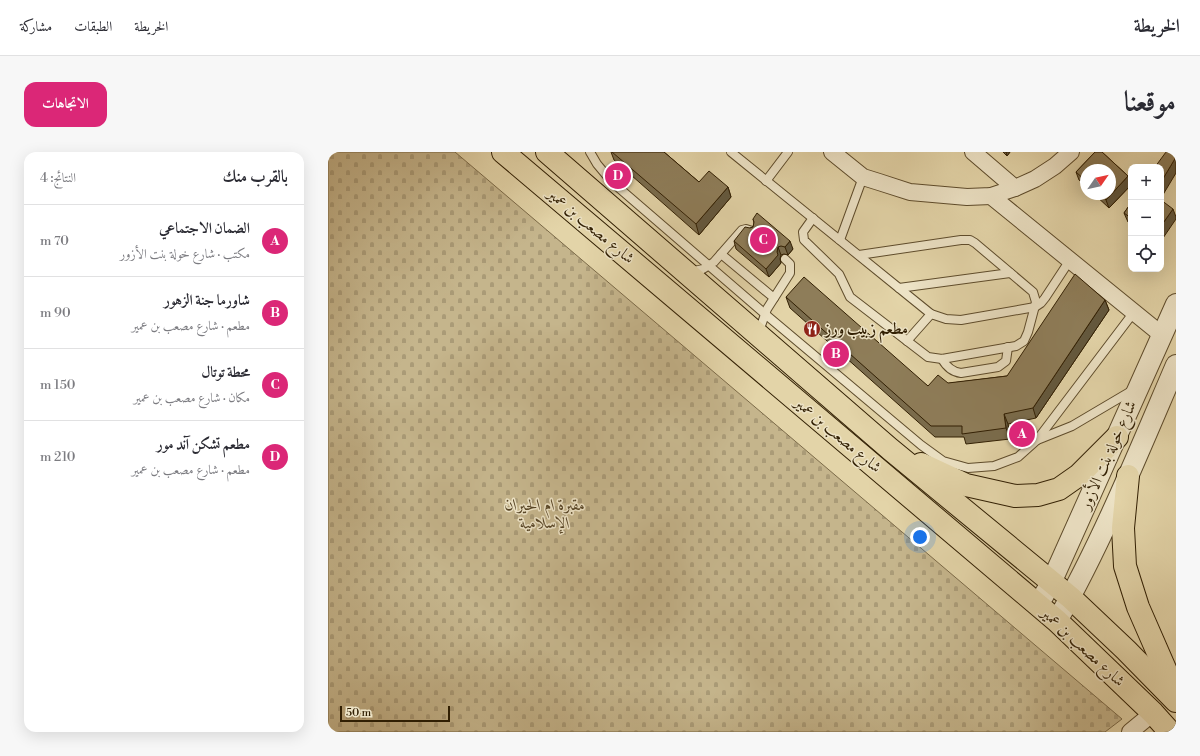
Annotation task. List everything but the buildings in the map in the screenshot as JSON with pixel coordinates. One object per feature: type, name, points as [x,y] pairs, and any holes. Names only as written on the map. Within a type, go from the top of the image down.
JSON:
[{"type":"highway","name":"شارع مصعب بن عمير","points":[[503,152],[1057,621],[1164,726]]},
{"type":"highway","name":"شارع مصعب بن عمير","points":[[547,152],[890,449],[1071,598],[1126,650],[1176,701]]},
{"type":"highway","points":[[890,449],[966,485],[1015,496],[1038,495],[1059,489],[1079,475],[1116,437]]},
{"type":"highway","points":[[1128,476],[1123,528],[1125,566],[1138,608],[1176,695]]},
{"type":"street","points":[[832,152],[863,177],[910,192],[948,196],[991,196],[1015,188],[1035,179],[1056,166],[1072,152]]},
{"type":"street","points":[[973,152],[1015,188]]},
{"type":"street","points":[[991,196],[1162,335]]},
{"type":"street","name":"شارع خولة بنت الأزور","points":[[1038,605],[1051,583],[1176,304]]},
{"type":"street","name":"شارع خولة بنت الأزور","points":[[1057,621],[1071,598],[1128,476],[1176,365]]},
{"type":"street","points":[[1130,732],[1164,726]]},
{"type":"lane","points":[[590,152],[597,164],[612,182],[764,314],[921,445],[943,460],[968,468],[994,466],[1018,457],[1037,440],[1134,312]]},
{"type":"lane","points":[[731,152],[931,314],[946,320],[961,320],[1035,307],[1045,298],[1070,260]]},
{"type":"lane","points":[[766,181],[788,152]]},
{"type":"lane","points":[[840,240],[863,177]]},
{"type":"lane","points":[[812,218],[803,232],[804,240],[839,274],[850,297],[928,357],[942,359],[1008,347],[1021,344],[1024,341],[1036,302],[1032,292],[975,243],[966,240],[858,255]]},
{"type":"lane","points":[[687,273],[709,265],[721,254],[739,232],[746,229],[752,231]]},
{"type":"lane","points":[[721,254],[774,298]]},
{"type":"lane","points":[[758,334],[764,314],[790,273],[790,264],[784,259]]},
{"type":"lane","points":[[899,288],[1010,273]]},
{"type":"lane","points":[[907,341],[931,314]]},
{"type":"lane","points":[[942,359],[949,368],[957,372],[998,367],[1006,361],[1008,347]]},
{"type":"lane","points":[[1037,440],[1072,426],[1139,387]]},
{"type":"green space","name":"مقبرة ام الحيران الإسلامية","points":[[328,152],[455,152],[1122,719],[1105,732],[328,732]]},
{"type":"place","name":"مطعم تشكن آند مور","points":[[618,176]]},
{"type":"place","name":"محطة توتال","points":[[763,240]]},
{"type":"place","name":"مطعم زبيب ورز","points":[[812,329]]},
{"type":"place","name":"شاورما جنة الزهور","points":[[836,354]]},
{"type":"place","name":"الضمان الاجتماعي","points":[[1022,434]]}]
